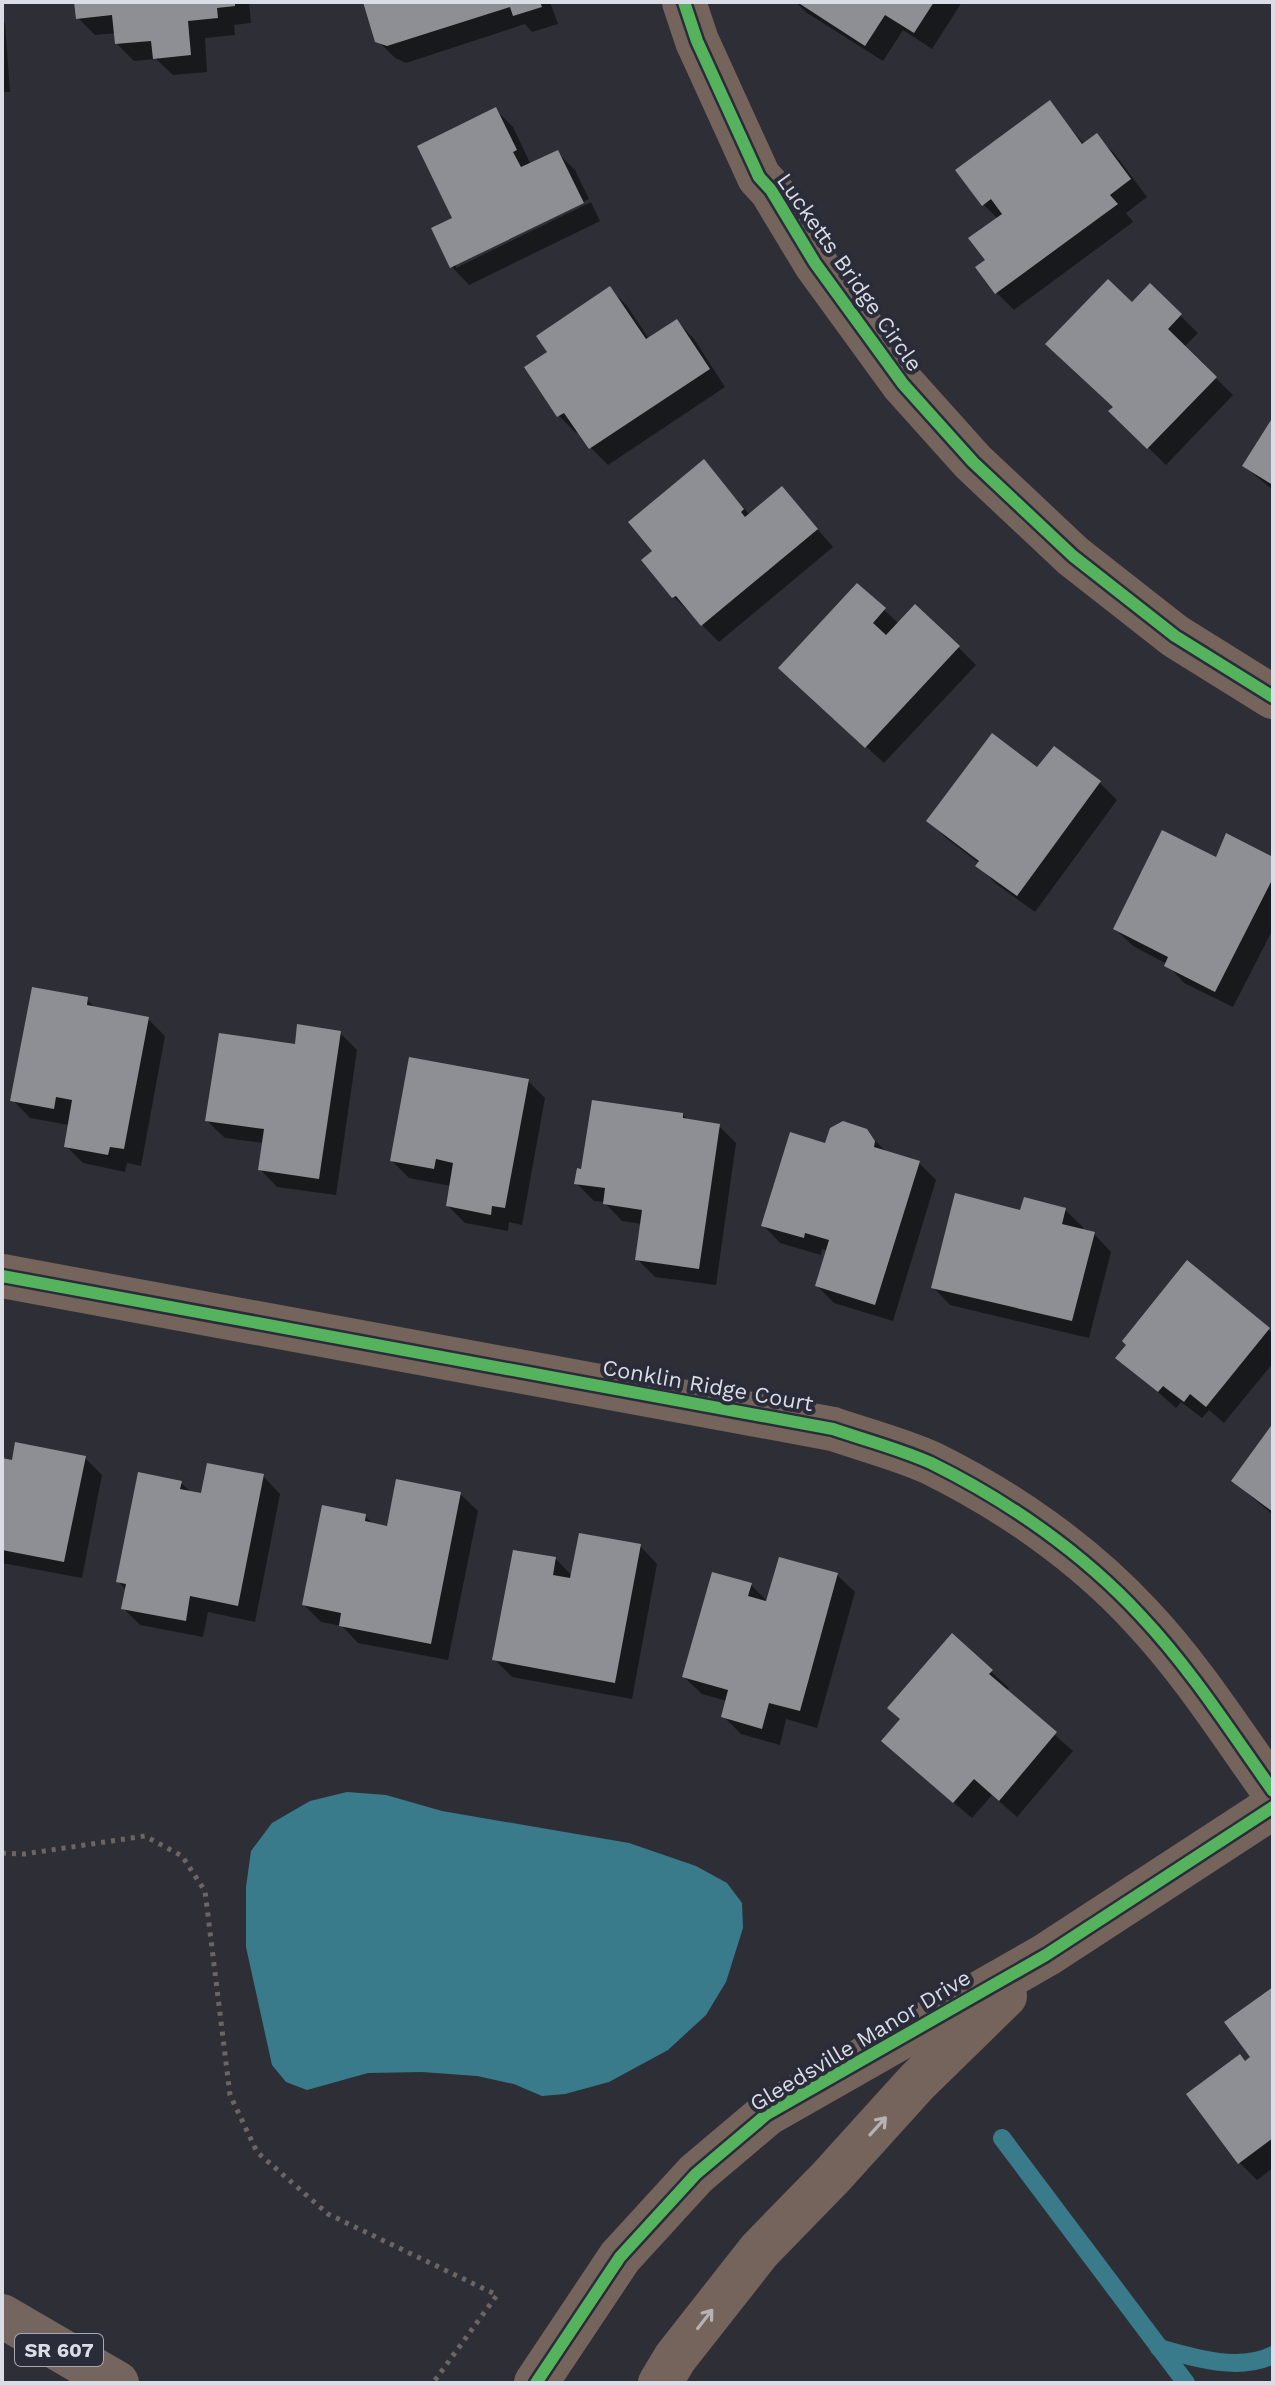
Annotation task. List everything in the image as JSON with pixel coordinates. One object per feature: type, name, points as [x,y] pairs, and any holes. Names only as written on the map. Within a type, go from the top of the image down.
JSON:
[{"type":"main road","name":"SR 607","points":[[2,2316],[117,2383]]},
{"type":"street","name":"Lucketts Bridge Circle","points":[[684,2],[697,41],[759,177],[771,190],[815,263],[903,384],[973,462],[1073,556],[1175,636],[1273,697]]},
{"type":"street","name":"Conklin Ridge Court","points":[[2,1276],[833,1429],[929,1462],[1001,1502],[1077,1556],[1142,1616],[1191,1676],[1273,1791]]},
{"type":"street","name":"Gleedsville Manor Drive","points":[[536,2383],[620,2257],[696,2174],[767,2114],[1046,1955],[1273,1807]]},
{"type":"street","name":"Gleedsville Manor Drive","points":[[660,2383],[675,2358],[759,2251],[917,2082],[1046,1955]]},
{"type":"path","points":[[2,1853],[24,1854],[145,1836],[182,1856],[205,1891],[230,2095],[257,2152],[328,2214],[497,2295],[433,2383]]},
{"type":"water","points":[[347,1792],[386,1795],[442,1811],[629,1843],[696,1866],[727,1883],[742,1903],[743,1928],[726,1982],[706,2015],[668,2050],[609,2082],[565,2094],[542,2096],[514,2084],[477,2076],[422,2072],[368,2073],[307,2090],[286,2082],[272,2065],[246,1947],[246,1887],[251,1851],[272,1823],[310,1801]]},
{"type":"building","points":[[74,2],[235,2],[235,6],[217,8],[218,18],[188,21],[191,55],[153,59],[151,41],[115,44],[112,15],[76,19]]},
{"type":"building","points":[[363,2],[540,2],[542,7],[513,16],[510,7],[387,46],[375,42]]},
{"type":"building","points":[[797,2],[934,2],[914,33],[885,15],[865,46]]},
{"type":"building","points":[[1050,100],[1082,144],[1097,133],[1131,179],[1110,195],[1118,204],[995,294],[975,267],[985,260],[968,238],[1002,214],[991,199],[982,206],[955,170]]},
{"type":"building","points":[[496,107],[517,150],[513,152],[521,167],[558,150],[584,203],[450,268],[431,228],[452,218],[417,146]]},
{"type":"building","points":[[1108,279],[1132,302],[1150,283],[1182,314],[1168,329],[1217,377],[1147,449],[1108,411],[1113,407],[1045,344]]},
{"type":"building","points":[[610,286],[646,339],[677,319],[710,369],[589,449],[564,413],[557,417],[524,367],[547,352],[536,336]]},
{"type":"building","points":[[1273,417],[1273,485],[1242,466]]},
{"type":"building","points":[[704,459],[744,509],[741,512],[745,517],[782,486],[818,529],[701,626],[676,596],[672,598],[641,560],[652,551],[628,522]]},
{"type":"building","points":[[857,583],[886,608],[873,623],[886,635],[915,604],[960,646],[865,748],[778,668]]},
{"type":"building","points":[[992,733],[1037,767],[1054,746],[1101,781],[1017,896],[975,866],[979,861],[926,821]]},
{"type":"building","points":[[1162,830],[1216,857],[1226,833],[1273,857],[1273,878],[1215,992],[1164,966],[1168,957],[1113,929]]},
{"type":"building","points":[[32,987],[88,997],[87,1005],[149,1017],[124,1149],[110,1147],[108,1155],[64,1147],[72,1100],[56,1097],[54,1109],[10,1101]]},
{"type":"building","points":[[297,1024],[341,1031],[319,1179],[258,1170],[264,1129],[205,1121],[219,1033],[295,1044]]},
{"type":"building","points":[[409,1057],[529,1079],[505,1208],[492,1206],[491,1215],[446,1206],[453,1163],[436,1159],[434,1169],[390,1161]]},
{"type":"building","points":[[592,1100],[683,1113],[683,1118],[720,1124],[699,1269],[635,1260],[642,1210],[603,1204],[605,1188],[574,1184],[577,1168],[581,1169]]},
{"type":"building","points":[[843,1121],[867,1129],[875,1141],[874,1147],[920,1161],[875,1305],[815,1286],[829,1240],[805,1233],[804,1238],[761,1226],[790,1132],[825,1143],[830,1128]]},
{"type":"building","points":[[955,1193],[1020,1210],[1024,1197],[1066,1208],[1062,1224],[1095,1232],[1072,1321],[931,1288]]},
{"type":"building","points":[[1187,1260],[1270,1328],[1206,1407],[1190,1394],[1184,1402],[1163,1386],[1158,1392],[1115,1358],[1126,1345],[1122,1341]]},
{"type":"building","points":[[1273,1423],[1273,1512],[1231,1481]]},
{"type":"building","points":[[15,1442],[86,1456],[64,1562],[2,1550],[2,1458],[12,1460]]},
{"type":"building","points":[[207,1463],[264,1474],[238,1606],[190,1596],[186,1621],[121,1609],[126,1584],[116,1582],[138,1472],[182,1481],[180,1489],[201,1493]]},
{"type":"building","points":[[396,1479],[461,1492],[431,1644],[339,1626],[341,1613],[302,1605],[322,1505],[366,1514],[365,1521],[387,1526]]},
{"type":"building","points":[[579,1533],[641,1544],[615,1683],[492,1660],[513,1550],[556,1557],[553,1575],[570,1578]]},
{"type":"building","points":[[779,1557],[838,1573],[800,1711],[769,1703],[762,1729],[721,1717],[728,1690],[682,1677],[712,1572],[752,1583],[748,1596],[766,1601]]},
{"type":"building","points":[[952,1633],[993,1670],[989,1674],[1057,1732],[999,1801],[974,1779],[953,1803],[881,1741],[900,1719],[887,1708]]},
{"type":"building","points":[[1273,1987],[1273,2138],[1238,2164],[1186,2094],[1240,2054],[1245,2061],[1250,2057],[1224,2022]]},
{"type":"waterway","points":[[1002,2138],[1186,2383]]},
{"type":"waterway","points":[[1159,2348],[1231,2363],[1260,2360],[1273,2355]]},
{"type":"cycle path","points":[[684,2],[697,41],[759,177],[771,190],[815,263],[903,384],[973,462],[1073,556],[1175,636],[1273,697]]},
{"type":"cycle path","points":[[2,1276],[833,1429],[919,1458],[1016,1511],[1095,1571],[1177,1657],[1273,1791]]},
{"type":"cycle path","points":[[536,2383],[620,2257],[696,2174],[767,2114],[1046,1955],[1273,1807]]}]
